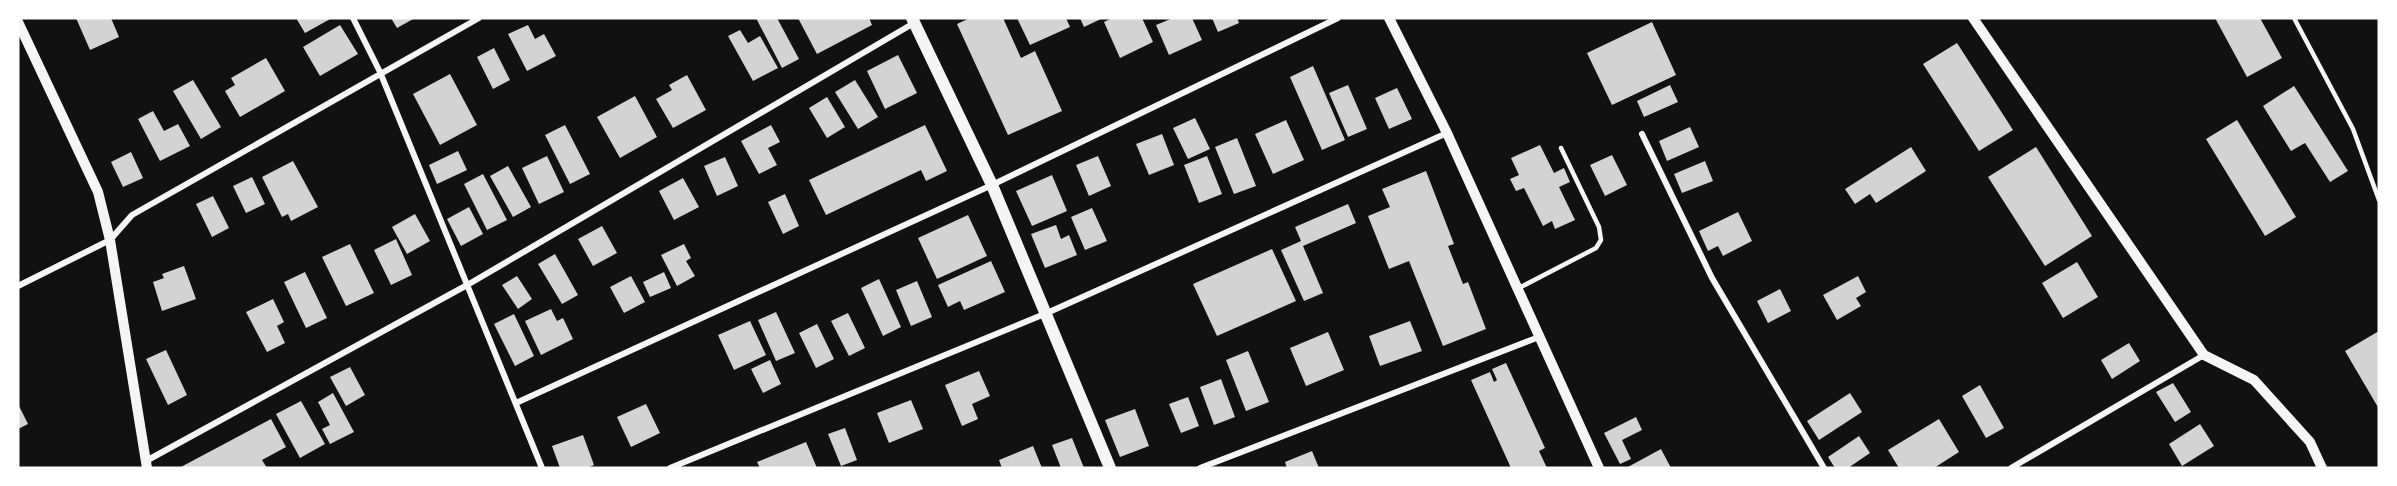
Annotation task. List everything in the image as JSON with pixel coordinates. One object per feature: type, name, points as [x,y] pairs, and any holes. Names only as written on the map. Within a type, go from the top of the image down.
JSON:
[{"type":"main road","points":[[916,20],[992,185],[1110,468]]},
{"type":"street","points":[[353,18],[380,72],[469,284],[542,468]]},
{"type":"street","points":[[18,286],[110,240],[132,215],[380,72],[479,18]]},
{"type":"street","points":[[516,403],[992,185],[1338,18]]},
{"type":"street","points":[[1389,18],[1447,133],[1599,468]]},
{"type":"street","points":[[1973,18],[2204,355],[2254,380],[2310,442],[2322,468]]},
{"type":"street","points":[[18,22],[98,192],[110,240],[147,464],[469,284],[916,20]]},
{"type":"street","points":[[670,468],[1047,313],[1447,133]]},
{"type":"street","points":[[1642,134],[1712,278],[1824,468]]},
{"type":"street","points":[[1200,468],[1539,337]]},
{"type":"street","points":[[2011,468],[2204,355]]},
{"type":"lane","points":[[2294,18],[2353,129],[2379,200]]},
{"type":"lane","points":[[1517,289],[1596,248],[1601,240],[1599,227],[1561,148]]},
{"type":"building","points":[[76,18],[111,18],[119,37],[90,50]]},
{"type":"building","points":[[296,18],[332,18],[305,33]]},
{"type":"building","points":[[391,18],[415,18],[397,28]]},
{"type":"building","points":[[756,18],[777,18],[799,59],[782,68]]},
{"type":"building","points":[[798,18],[869,18],[872,25],[817,54]]},
{"type":"building","points":[[970,18],[1003,18],[1021,58],[1035,51],[1062,111],[1008,135],[957,24]]},
{"type":"building","points":[[1017,18],[1066,18],[1070,27],[1030,45]]},
{"type":"building","points":[[1080,18],[1103,18],[1084,27]]},
{"type":"building","points":[[1112,18],[1142,18],[1153,42],[1120,58],[1104,22]]},
{"type":"building","points":[[1173,18],[1192,18],[1202,40],[1169,55],[1156,25]]},
{"type":"building","points":[[1212,18],[1237,18],[1239,23],[1218,32]]},
{"type":"building","points":[[2215,18],[2260,18],[2282,58],[2247,77]]},
{"type":"building","points":[[1652,22],[1676,75],[1612,105],[1587,53]]},
{"type":"building","points":[[340,25],[358,54],[320,76],[303,47]]},
{"type":"building","points":[[528,25],[535,39],[544,34],[556,56],[527,71],[508,34]]},
{"type":"building","points":[[740,30],[748,43],[760,36],[778,68],[753,81],[728,36]]},
{"type":"building","points":[[1957,43],[2013,130],[1979,151],[1923,64]]},
{"type":"building","points":[[494,48],[510,80],[493,89],[477,57]]},
{"type":"building","points":[[898,55],[917,93],[885,109],[867,71]]},
{"type":"building","points":[[266,58],[285,91],[240,117],[225,91],[235,85],[231,78]]},
{"type":"building","points":[[1313,66],[1345,140],[1322,150],[1290,77]]},
{"type":"building","points":[[450,74],[477,125],[440,145],[413,94]]},
{"type":"building","points":[[687,75],[706,110],[673,128],[656,99],[672,90],[669,85]]},
{"type":"building","points":[[193,80],[221,127],[201,139],[173,91]]},
{"type":"building","points":[[855,80],[878,117],[858,129],[835,92]]},
{"type":"building","points":[[1348,85],[1367,129],[1348,137],[1329,93]]},
{"type":"building","points":[[1670,85],[1678,102],[1644,117],[1637,101]]},
{"type":"building","points":[[2294,86],[2348,171],[2330,182],[2305,143],[2291,151],[2263,106]]},
{"type":"building","points":[[1397,88],[1412,119],[1389,129],[1375,98]]},
{"type":"building","points":[[635,96],[657,137],[620,158],[597,117]]},
{"type":"building","points":[[827,97],[845,127],[827,138],[809,108]]},
{"type":"building","points":[[153,111],[164,131],[178,124],[190,146],[160,161],[138,119]]},
{"type":"building","points":[[1195,118],[1210,149],[1188,159],[1173,128]]},
{"type":"building","points":[[1286,120],[1304,160],[1273,174],[1255,134]]},
{"type":"building","points":[[2237,120],[2296,217],[2265,236],[2206,139]]},
{"type":"building","points":[[565,125],[590,174],[570,184],[545,135]]},
{"type":"building","points":[[771,125],[780,142],[768,148],[777,165],[759,174],[741,141]]},
{"type":"building","points":[[925,125],[947,171],[926,181],[921,170],[826,215],[809,180]]},
{"type":"building","points":[[1690,127],[1699,147],[1667,161],[1659,141]]},
{"type":"building","points":[[1162,134],[1174,165],[1149,175],[1136,144]]},
{"type":"building","points":[[1237,138],[1256,186],[1234,194],[1215,147]]},
{"type":"building","points":[[1540,145],[1554,173],[1564,168],[1570,182],[1559,187],[1575,220],[1555,229],[1552,221],[1543,226],[1524,188],[1516,191],[1510,179],[1519,175],[1511,158]]},
{"type":"building","points":[[1911,147],[1926,171],[1876,203],[1870,194],[1855,204],[1845,189]]},
{"type":"building","points":[[2036,147],[2092,236],[2045,266],[1988,177]]},
{"type":"building","points":[[458,151],[467,170],[437,184],[429,165]]},
{"type":"building","points":[[131,152],[143,178],[123,187],[111,162]]},
{"type":"building","points":[[1612,155],[1627,185],[1605,196],[1590,165]]},
{"type":"building","points":[[547,156],[564,192],[539,204],[522,168]]},
{"type":"building","points":[[1098,156],[1111,186],[1089,196],[1076,165]]},
{"type":"building","points":[[1207,156],[1222,194],[1199,203],[1184,165]]},
{"type":"building","points":[[725,157],[738,186],[717,196],[704,166]]},
{"type":"building","points":[[293,161],[318,207],[291,221],[288,214],[282,217],[262,177]]},
{"type":"building","points":[[1705,161],[1713,181],[1682,193],[1674,174]]},
{"type":"building","points":[[508,166],[531,207],[513,217],[490,176]]},
{"type":"building","points":[[1426,171],[1454,244],[1448,246],[1463,284],[1468,282],[1486,329],[1443,346],[1409,261],[1389,269],[1368,216],[1390,207],[1382,189]]},
{"type":"building","points":[[483,174],[507,220],[487,230],[464,184]]},
{"type":"building","points":[[1052,175],[1067,211],[1032,226],[1016,191]]},
{"type":"building","points":[[252,177],[265,204],[246,213],[233,186]]},
{"type":"building","points":[[683,178],[699,207],[674,220],[659,191]]},
{"type":"building","points":[[785,194],[799,226],[783,234],[768,202]]},
{"type":"building","points":[[213,196],[229,228],[212,237],[196,204]]},
{"type":"building","points":[[1348,204],[1356,223],[1303,246],[1323,293],[1304,301],[1281,250],[1301,241],[1295,227]]},
{"type":"building","points":[[469,207],[483,234],[461,246],[447,219]]},
{"type":"building","points":[[1092,208],[1107,241],[1085,250],[1071,217]]},
{"type":"building","points":[[1738,212],[1752,241],[1723,256],[1718,246],[1708,251],[1699,231]]},
{"type":"building","points":[[415,214],[430,241],[407,254],[392,227]]},
{"type":"building","points":[[968,215],[987,256],[937,279],[918,238]]},
{"type":"building","points":[[1056,225],[1061,239],[1069,235],[1077,255],[1045,268],[1031,234]]},
{"type":"building","points":[[602,226],[617,253],[593,266],[578,239]]},
{"type":"building","points":[[396,239],[412,275],[391,285],[374,250]]},
{"type":"building","points":[[350,244],[374,293],[346,306],[322,257]]},
{"type":"building","points":[[684,244],[691,258],[686,261],[695,276],[677,286],[661,255]]},
{"type":"building","points":[[1272,249],[1296,301],[1217,336],[1193,284]]},
{"type":"building","points":[[555,254],[578,295],[562,304],[538,264]]},
{"type":"building","points":[[991,261],[1005,292],[964,310],[960,301],[948,307],[938,285]]},
{"type":"building","points":[[2077,262],[2098,297],[2063,318],[2042,283]]},
{"type":"building","points":[[184,266],[196,299],[162,311],[153,282],[164,278],[162,274]]},
{"type":"building","points":[[305,272],[327,318],[306,328],[284,282]]},
{"type":"building","points":[[664,272],[671,288],[650,297],[643,282]]},
{"type":"building","points":[[517,276],[532,299],[518,309],[502,285]]},
{"type":"building","points":[[631,276],[645,302],[624,313],[610,287]]},
{"type":"building","points":[[1858,276],[1866,292],[1856,298],[1861,306],[1837,320],[1823,295]]},
{"type":"building","points":[[879,279],[901,327],[883,336],[861,288]]},
{"type":"building","points":[[917,281],[932,317],[911,326],[896,290]]},
{"type":"building","points":[[1780,289],[1791,311],[1768,323],[1757,301]]},
{"type":"building","points":[[273,299],[284,322],[277,326],[285,343],[267,352],[246,312]]},
{"type":"building","points":[[551,309],[557,321],[563,318],[573,339],[541,355],[525,321]]},
{"type":"building","points":[[776,312],[795,353],[776,361],[758,320]]},
{"type":"building","points":[[848,313],[865,348],[849,356],[831,321]]},
{"type":"building","points":[[514,314],[534,356],[515,366],[494,324]]},
{"type":"building","points":[[750,321],[766,355],[734,370],[718,335]]},
{"type":"building","points":[[1410,321],[1422,351],[1380,366],[1369,336]]},
{"type":"building","points":[[817,324],[834,359],[816,368],[799,333]]},
{"type":"building","points":[[2379,331],[2379,409],[2345,351]]},
{"type":"building","points":[[1328,332],[1344,370],[1306,386],[1290,348]]},
{"type":"building","points":[[2129,343],[2140,361],[2112,379],[2101,360]]},
{"type":"building","points":[[166,350],[187,395],[168,405],[146,359]]},
{"type":"building","points":[[1248,351],[1269,402],[1246,411],[1226,360]]},
{"type":"building","points":[[770,360],[781,384],[763,393],[751,369]]},
{"type":"building","points":[[1506,363],[1545,448],[1539,451],[1547,468],[1511,468],[1471,380],[1490,372],[1494,382],[1497,380],[1492,369]]},
{"type":"building","points":[[350,367],[365,395],[346,406],[330,377]]},
{"type":"building","points":[[979,371],[990,396],[972,404],[978,419],[962,426],[945,385]]},
{"type":"building","points":[[1221,379],[1235,417],[1214,425],[1200,387]]},
{"type":"building","points":[[2173,383],[2191,412],[2175,422],[2156,392]]},
{"type":"building","points":[[1980,385],[2004,428],[1986,438],[1962,396]]},
{"type":"building","points":[[333,393],[354,432],[330,444],[322,429],[330,425],[318,402]]},
{"type":"building","points":[[1850,393],[1862,412],[1819,440],[1807,421]]},
{"type":"building","points":[[1188,397],[1199,426],[1181,433],[1169,404]]},
{"type":"building","points":[[911,400],[923,429],[889,443],[877,413]]},
{"type":"building","points":[[301,401],[325,444],[300,458],[276,414]]},
{"type":"building","points":[[18,404],[28,424],[18,429]]},
{"type":"building","points":[[646,404],[660,433],[631,447],[617,417]]},
{"type":"building","points":[[1135,409],[1149,446],[1120,457],[1105,420]]},
{"type":"building","points":[[1636,417],[1642,430],[1622,440],[1631,459],[1620,464],[1604,433]]},
{"type":"building","points":[[271,419],[286,447],[262,460],[267,468],[179,468]]},
{"type":"building","points":[[1939,419],[1959,452],[1934,468],[1899,468],[1888,450]]},
{"type":"building","points":[[2200,424],[2214,446],[2182,466],[2169,444]]},
{"type":"building","points":[[845,428],[857,460],[841,466],[828,434]]},
{"type":"building","points":[[583,435],[594,465],[587,468],[560,468],[552,446]]},
{"type":"building","points":[[1859,436],[1870,453],[1848,468],[1835,468],[1828,457]]},
{"type":"building","points":[[1072,438],[1084,468],[1061,468],[1052,445]]},
{"type":"building","points":[[806,442],[817,468],[760,468],[757,462]]},
{"type":"building","points":[[1033,446],[1042,468],[1002,468],[999,460]]},
{"type":"building","points":[[1661,449],[1671,468],[1626,468]]},
{"type":"building","points":[[1312,451],[1319,468],[1287,468],[1285,462]]}]
